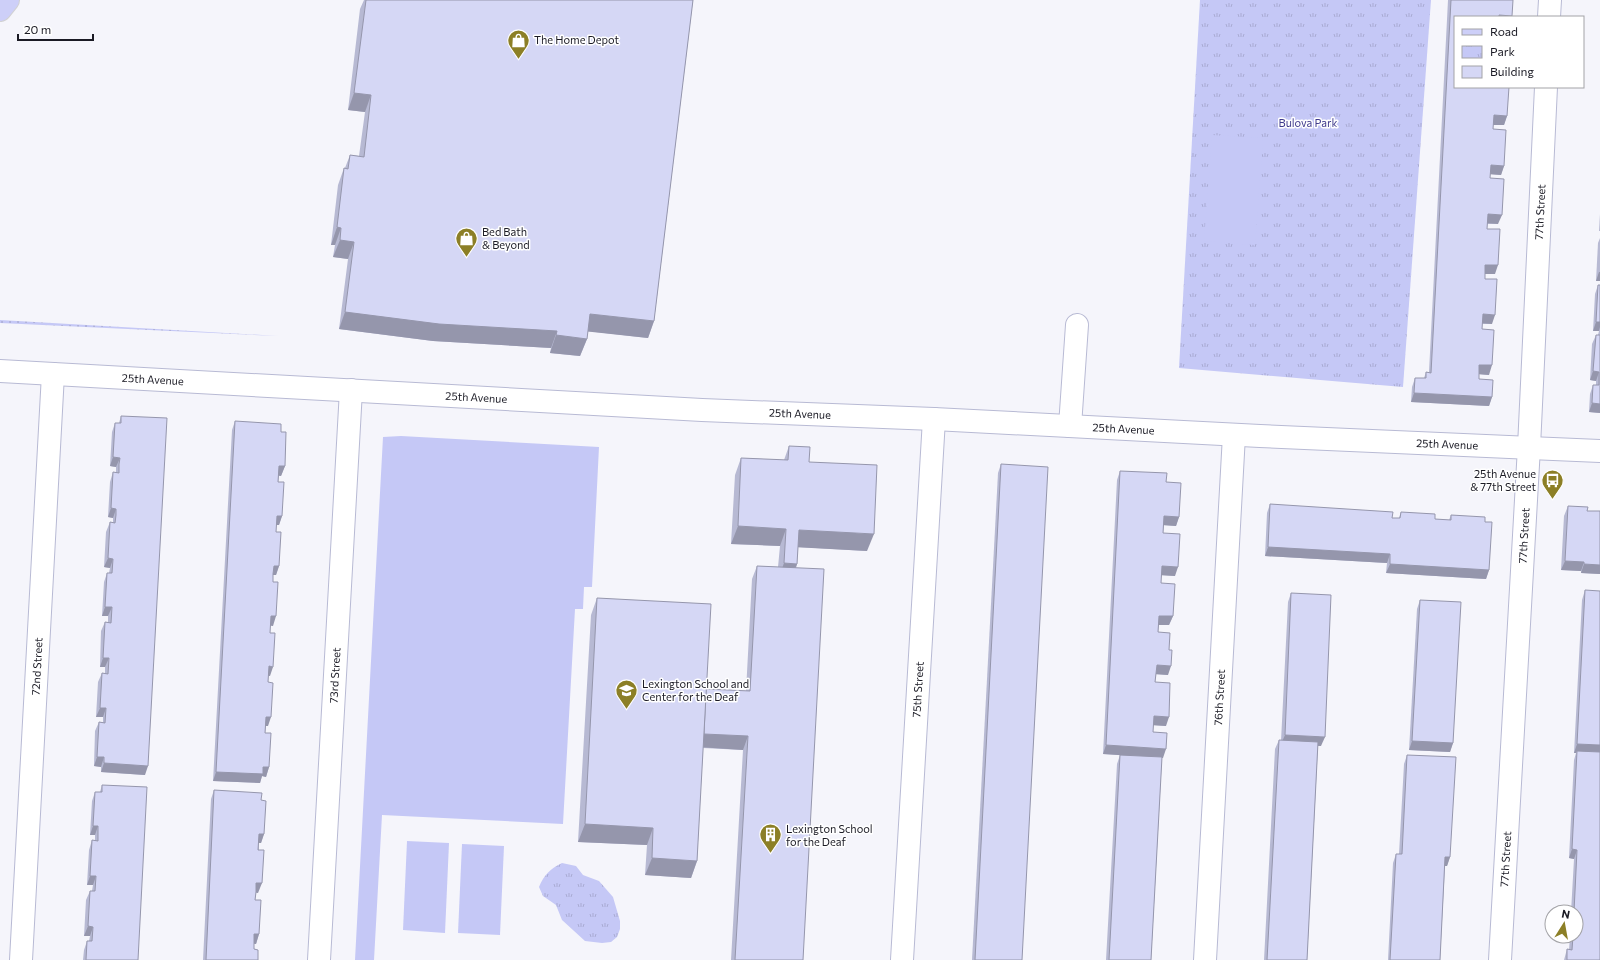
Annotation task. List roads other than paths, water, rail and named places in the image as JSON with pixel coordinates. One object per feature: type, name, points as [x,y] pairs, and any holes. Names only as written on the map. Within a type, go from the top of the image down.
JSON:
[{"type":"main road","points":[[0,10],[8,0]]},
{"type":"street","points":[[1549,16],[1550,0]]},
{"type":"street","name":"77th Street","points":[[1500,960],[1529,447],[1546,88]]},
{"type":"street","points":[[1070,426],[1077,325]]},
{"type":"street","name":"25th Avenue","points":[[0,371],[702,410],[934,419],[1234,435],[1600,451]]},
{"type":"street","name":"72nd Street","points":[[21,960],[53,374]]},
{"type":"street","name":"73rd Street","points":[[319,960],[351,390]]},
{"type":"street","name":"75th Street","points":[[902,960],[934,419]]},
{"type":"street","name":"76th Street","points":[[1205,960],[1234,435]]},
{"type":"place","name":"The Home Depot","points":[[518,60]]},
{"type":"place","name":"Bed Bath & Beyond","points":[[466,258]]},
{"type":"place","name":"25th Avenue & 77th Street","points":[[1552,500]]},
{"type":"place","name":"Lexington School and Center for the Deaf","points":[[627,710]]},
{"type":"place","name":"Lexington School for the Deaf","points":[[771,854]]},
{"type":"park label","name":"Bulova Park","points":[[1308,123]]}]
